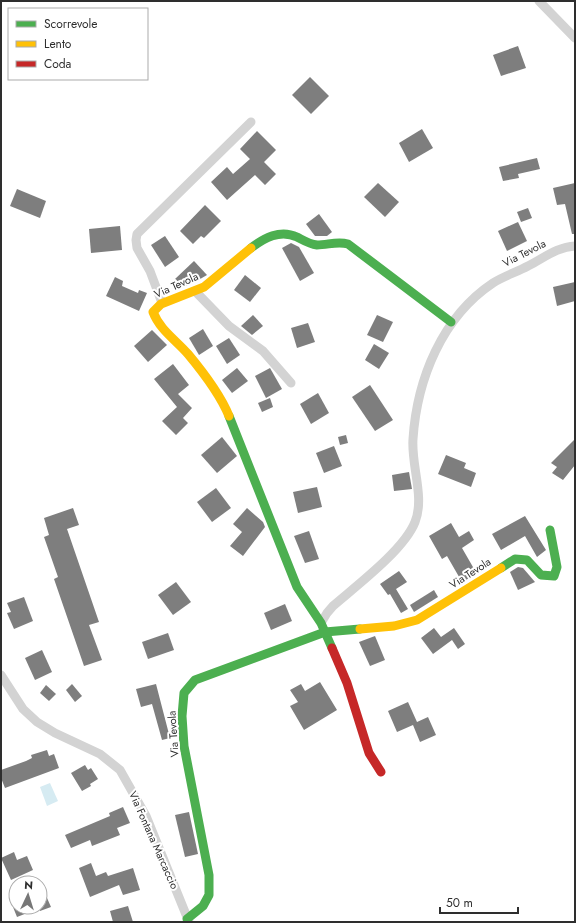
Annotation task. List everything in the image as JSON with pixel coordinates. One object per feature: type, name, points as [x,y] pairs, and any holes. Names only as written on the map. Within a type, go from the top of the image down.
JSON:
[{"type":"street","points":[[539,1],[575,38]]},
{"type":"street","points":[[162,303],[150,271],[137,248],[137,234],[251,122]]},
{"type":"street","name":"Via Tevola","points":[[381,772],[369,753],[347,683],[323,628],[297,587],[253,473],[220,398],[195,363],[155,321],[154,310],[162,303],[195,292],[221,275],[250,248],[276,234],[286,233],[313,244],[341,242],[348,244],[451,322]]},
{"type":"street","name":"Via Tevola","points":[[323,628],[330,609],[402,542],[415,523],[418,500],[413,459],[414,429],[428,369],[438,344],[451,322],[478,295],[492,284],[553,252],[575,246]]},
{"type":"street","points":[[195,292],[232,330],[263,351],[290,383]]},
{"type":"street","name":"Via Tevola","points":[[188,920],[201,909],[206,902],[210,883],[208,860],[187,769],[182,715],[186,686],[195,680],[323,628],[394,626],[417,620],[518,558],[527,560],[539,574],[547,577],[554,576],[556,567],[550,530]]},
{"type":"street","name":"Via Fontana Marcaccio","points":[[1,675],[20,705],[33,719],[55,733],[100,754],[120,770],[146,816],[188,920]]},
{"type":"shaded area","points":[[50,783],[58,801],[47,806],[40,787]]},
{"type":"building","points":[[518,46],[526,68],[501,76],[493,55]]},
{"type":"building","points":[[310,77],[329,96],[311,114],[292,95]]},
{"type":"building","points":[[422,129],[433,148],[409,162],[399,143]]},
{"type":"building","points":[[257,131],[276,150],[264,162],[276,174],[265,185],[255,175],[227,200],[211,182],[227,167],[233,174],[250,159],[240,149]]},
{"type":"building","points":[[537,158],[540,169],[518,174],[519,178],[503,181],[499,167]]},
{"type":"building","points":[[378,183],[399,202],[385,217],[364,197]]},
{"type":"building","points":[[575,183],[575,234],[572,234],[565,204],[557,205],[553,188]]},
{"type":"building","points":[[17,189],[46,201],[40,218],[10,206]]},
{"type":"building","points":[[205,205],[221,221],[204,238],[201,236],[193,244],[180,231]]},
{"type":"building","points":[[528,208],[532,218],[521,222],[517,212]]},
{"type":"building","points":[[319,214],[332,232],[327,236],[315,236],[306,224]]},
{"type":"building","points":[[518,222],[527,241],[507,251],[498,231]]},
{"type":"building","points":[[120,226],[122,250],[91,253],[89,229]]},
{"type":"building","points":[[165,236],[179,257],[165,267],[151,245]]},
{"type":"building","points":[[291,243],[299,247],[314,273],[300,281],[282,248]]},
{"type":"building","points":[[194,261],[207,275],[183,287],[175,279]]},
{"type":"building","points":[[245,275],[261,288],[250,302],[234,290]]},
{"type":"building","points":[[115,277],[123,281],[122,286],[138,293],[139,290],[147,293],[139,311],[106,296]]},
{"type":"building","points":[[575,282],[575,301],[557,306],[553,287]]},
{"type":"building","points":[[253,315],[263,326],[252,335],[241,326]]},
{"type":"building","points":[[377,315],[393,322],[383,342],[367,335]]},
{"type":"building","points":[[308,323],[315,342],[297,348],[291,328]]},
{"type":"building","points":[[203,329],[213,346],[199,355],[189,338]]},
{"type":"building","points":[[152,330],[167,345],[148,362],[134,346]]},
{"type":"building","points":[[229,338],[240,355],[227,364],[216,346]]},
{"type":"building","points":[[374,344],[389,353],[379,369],[365,360]]},
{"type":"building","points":[[173,364],[189,385],[178,394],[192,408],[183,418],[188,423],[176,435],[162,421],[177,407],[154,379]]},
{"type":"building","points":[[237,368],[248,381],[232,393],[222,380]]},
{"type":"building","points":[[270,368],[282,389],[266,398],[255,376]]},
{"type":"building","points":[[370,385],[393,420],[375,431],[352,397]]},
{"type":"building","points":[[318,393],[329,413],[311,424],[300,404]]},
{"type":"building","points":[[270,398],[273,407],[262,412],[258,403]]},
{"type":"building","points":[[346,435],[348,443],[340,445],[338,437]]},
{"type":"building","points":[[222,437],[237,456],[217,473],[201,455]]},
{"type":"building","points":[[575,439],[575,465],[563,480],[552,473],[557,467],[551,463]]},
{"type":"building","points":[[334,446],[342,466],[324,473],[316,453]]},
{"type":"building","points":[[446,455],[466,463],[464,468],[476,473],[471,487],[438,474]]},
{"type":"building","points":[[409,472],[412,489],[394,491],[392,475]]},
{"type":"building","points":[[317,487],[322,507],[298,513],[293,492]]},
{"type":"building","points":[[216,488],[231,508],[212,522],[197,502]]},
{"type":"building","points":[[73,508],[79,525],[67,529],[99,622],[89,625],[102,660],[84,666],[54,579],[58,577],[44,537],[49,535],[44,518]]},
{"type":"building","points":[[247,508],[263,522],[265,527],[243,556],[230,546],[242,532],[233,524]]},
{"type":"building","points":[[525,516],[546,550],[537,557],[525,536],[501,550],[492,534]]},
{"type":"building","points":[[451,523],[459,537],[469,531],[474,540],[462,548],[477,574],[462,582],[447,556],[442,559],[429,536]]},
{"type":"building","points":[[309,531],[319,559],[305,563],[294,536]]},
{"type":"building","points":[[518,567],[523,568],[535,582],[518,590],[510,572]]},
{"type":"building","points":[[399,571],[407,582],[396,589],[408,609],[401,613],[390,594],[388,595],[380,584]]},
{"type":"building","points":[[176,582],[191,602],[173,615],[158,595]]},
{"type":"building","points":[[434,590],[438,597],[414,612],[410,605]]},
{"type":"building","points":[[24,597],[33,621],[14,629],[7,613],[11,612],[7,603]]},
{"type":"building","points":[[285,604],[292,621],[271,630],[264,613]]},
{"type":"building","points":[[434,628],[441,637],[454,628],[465,644],[458,649],[452,640],[433,654],[421,638]]},
{"type":"building","points":[[168,633],[174,650],[148,659],[142,642]]},
{"type":"building","points":[[375,636],[385,660],[370,666],[359,642]]},
{"type":"building","points":[[42,650],[52,672],[35,680],[25,658]]},
{"type":"building","points":[[320,682],[337,710],[304,730],[290,706],[298,702],[290,690],[301,684],[305,691]]},
{"type":"building","points":[[72,684],[82,696],[75,702],[66,690]]},
{"type":"building","points":[[156,684],[170,738],[162,740],[152,704],[141,707],[136,689]]},
{"type":"building","points":[[46,685],[56,694],[49,701],[40,693]]},
{"type":"building","points":[[408,702],[417,722],[428,717],[436,735],[420,742],[413,725],[397,732],[388,711]]},
{"type":"building","points":[[47,750],[49,756],[54,754],[59,768],[5,788],[1,778],[1,770],[32,758],[31,755]]},
{"type":"building","points":[[85,765],[88,770],[91,768],[98,779],[90,784],[91,786],[82,791],[71,773]]},
{"type":"building","points":[[123,807],[130,823],[117,828],[120,835],[92,846],[90,840],[71,848],[65,835],[110,816],[109,813]]},
{"type":"building","points":[[189,812],[198,854],[185,857],[175,815]]},
{"type":"building","points":[[14,852],[17,860],[27,856],[33,870],[22,875],[9,875],[1,858]]},
{"type":"building","points":[[91,863],[96,876],[106,872],[108,876],[133,868],[140,890],[123,895],[119,885],[90,897],[79,868]]},
{"type":"building","points":[[48,900],[51,907],[48,908]]},
{"type":"building","points":[[128,906],[133,922],[113,922],[110,911]]},
{"type":"traffic: fast","points":[[251,248],[261,241],[278,234],[291,235],[317,245],[336,243],[348,244],[451,322]]},
{"type":"traffic: fast","points":[[229,416],[297,587],[321,623],[332,648]]},
{"type":"traffic: fast","points":[[501,568],[515,559],[527,560],[541,575],[554,576],[557,567],[550,530]]},
{"type":"traffic: fast","points":[[187,919],[203,906],[209,895],[209,875],[184,746],[182,716],[184,693],[195,680],[325,632],[360,629]]},
{"type":"traffic: slow","points":[[229,416],[216,391],[188,354],[164,330],[153,312],[161,304],[204,287],[251,248]]},
{"type":"traffic: slow","points":[[360,629],[394,626],[417,620],[501,568]]},
{"type":"traffic: jam","points":[[332,648],[347,683],[369,753],[381,772]]}]
